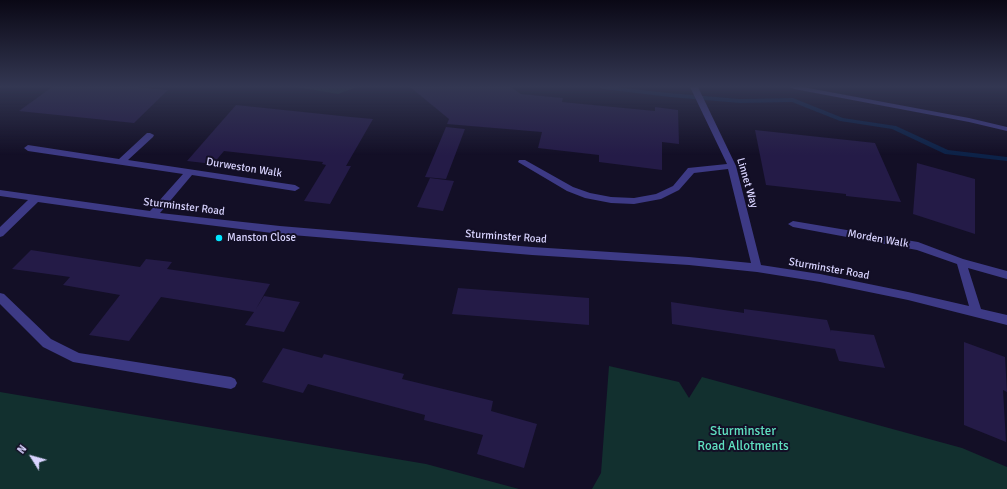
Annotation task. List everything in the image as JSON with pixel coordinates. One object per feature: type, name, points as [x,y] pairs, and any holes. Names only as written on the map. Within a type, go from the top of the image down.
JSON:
[{"type":"street","name":"Linnet Way","points":[[705,110],[732,166],[757,268]]},
{"type":"street","points":[[916,110],[970,120],[1007,129]]},
{"type":"street","points":[[121,162],[150,134]]},
{"type":"street","name":"Durweston Walk","points":[[28,148],[295,188]]},
{"type":"street","points":[[522,162],[570,190],[588,196],[619,201],[634,201],[658,197],[676,188],[691,170],[732,166]]},
{"type":"street","name":"Durweston Walk","points":[[152,215],[190,172]]},
{"type":"street","name":"Sturminster Road","points":[[0,193],[152,215],[280,230],[540,252],[689,260],[757,268],[820,278],[1007,320]]},
{"type":"street","points":[[0,232],[36,198]]},
{"type":"street","name":"Morden Walk","points":[[793,224],[918,246],[961,262],[1007,275]]},
{"type":"street","points":[[961,262],[976,312]]},
{"type":"street","points":[[0,297],[46,343],[77,358],[231,383]]},
{"type":"green space","name":"Sturminster Road Allotments","points":[[609,366],[679,382],[689,398],[702,377],[962,448],[1007,467],[1007,489],[592,489],[601,473]]},
{"type":"green space","points":[[0,392],[426,464],[519,489],[0,489]]},
{"type":"building","points":[[21,110],[148,110],[134,123],[19,111]]},
{"type":"building","points":[[232,110],[283,110],[373,119],[346,166],[351,166],[330,204],[304,201],[326,165],[322,164],[323,162],[224,151],[213,164],[187,161]]},
{"type":"building","points":[[438,110],[677,110],[678,110],[679,144],[662,142],[662,170],[599,162],[599,155],[538,148],[542,132],[447,124],[449,119]]},
{"type":"building","points":[[446,127],[465,129],[446,179],[425,177]]},
{"type":"building","points":[[755,130],[875,143],[901,202],[766,185]]},
{"type":"building","points":[[917,163],[975,179],[975,234],[913,214]]},
{"type":"building","points":[[430,178],[454,181],[443,211],[417,207]]},
{"type":"building","points":[[31,250],[140,267],[146,259],[172,262],[167,269],[270,284],[256,309],[264,296],[300,302],[284,332],[245,325],[254,312],[161,297],[129,341],[89,335],[120,295],[63,285],[70,277],[12,269]]},
{"type":"building","points":[[458,288],[589,298],[589,325],[452,314]]},
{"type":"building","points":[[671,302],[744,313],[744,309],[827,320],[830,330],[874,335],[885,368],[839,361],[835,349],[672,324]]},
{"type":"building","points":[[964,342],[1005,357],[1007,392],[1003,390],[1006,442],[964,425]]},
{"type":"building","points":[[283,348],[322,358],[324,354],[404,374],[402,379],[493,401],[491,411],[537,424],[524,468],[477,454],[483,435],[424,420],[425,415],[308,384],[303,393],[262,382]]},
{"type":"waterway","points":[[817,110],[842,120],[894,127],[947,152],[1007,159]]},
{"type":"place","name":"Manston Close","points":[[219,238]]}]
